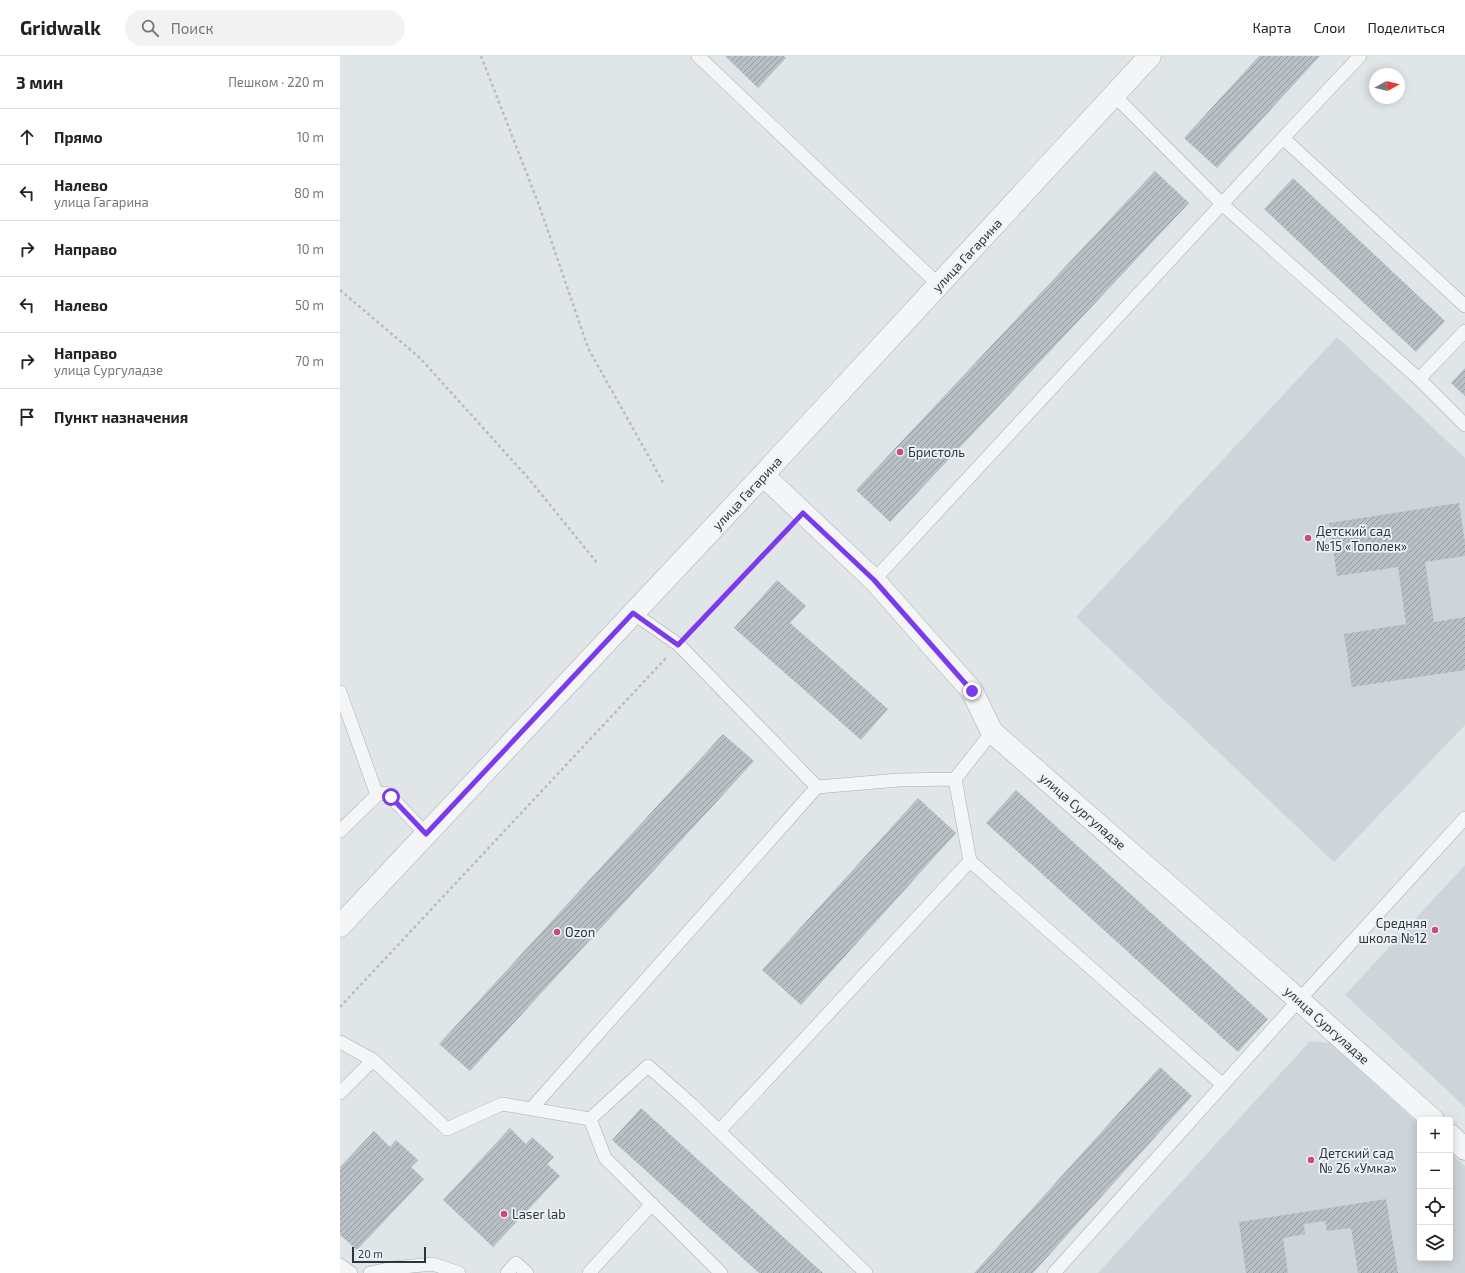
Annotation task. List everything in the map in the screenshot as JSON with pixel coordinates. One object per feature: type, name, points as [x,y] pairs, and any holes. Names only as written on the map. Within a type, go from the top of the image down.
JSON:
[{"type":"street","name":"улица Гагарина","points":[[342,920],[426,834],[763,475],[1150,56]]},
{"type":"street","name":"улица Сургуладзе","points":[[763,475],[874,580],[972,691],[992,732],[1299,1000],[1430,1117]]},
{"type":"street","points":[[1453,1138],[1465,1149]]},
{"type":"lane","points":[[698,56],[939,285]]},
{"type":"lane","points":[[874,580],[1360,56]]},
{"type":"lane","points":[[1114,95],[1223,205],[1419,379],[1465,425]]},
{"type":"lane","points":[[1283,138],[1465,306]]},
{"type":"lane","points":[[1419,379],[1465,331]]},
{"type":"lane","points":[[633,613],[678,645],[817,787]]},
{"type":"lane","points":[[340,692],[377,796]]},
{"type":"lane","points":[[992,732],[955,779],[970,861],[1223,1085]]},
{"type":"lane","points":[[531,1109],[817,787],[899,780],[955,779]]},
{"type":"lane","points":[[340,831],[377,796],[385,793],[391,797],[426,834]]},
{"type":"lane","points":[[1054,1273],[1465,818]]},
{"type":"lane","points":[[719,1131],[970,861]]},
{"type":"lane","points":[[340,1042],[373,1060],[447,1129],[502,1104],[590,1119]]},
{"type":"lane","points":[[340,1093],[373,1060]]},
{"type":"lane","points":[[590,1119],[648,1066],[691,1104],[866,1273]]},
{"type":"lane","points":[[590,1119],[605,1158],[721,1273]]},
{"type":"lane","points":[[589,1273],[652,1204]]},
{"type":"lane","points":[[507,1273],[516,1263],[528,1273]]},
{"type":"lane","points":[[370,1273],[393,1268],[433,1264],[459,1273]]},
{"type":"lane","points":[[340,1265],[351,1273]]},
{"type":"path","points":[[481,56],[539,205],[588,348],[664,484]]},
{"type":"path","points":[[340,290],[420,358],[529,479],[598,564]]},
{"type":"path","points":[[340,1007],[803,513]]},
{"type":"shaded area","name":"Детский сад №15 «Тополек»","points":[[1337,337],[1465,458],[1465,725],[1334,862],[1076,617]]},
{"type":"shaded area","name":"Средняя школа №12","points":[[1465,865],[1465,1107],[1345,995]]},
{"type":"shaded area","name":"Детский сад № 26 «Умка»","points":[[1310,1041],[1330,1043],[1417,1122],[1417,1261],[1453,1261],[1453,1156],[1465,1166],[1465,1273],[1098,1273]]},
{"type":"building","points":[[725,56],[784,56],[786,58],[758,88]]},
{"type":"building","points":[[1259,56],[1320,56],[1217,168],[1184,138]]},
{"type":"building","points":[[1155,171],[1189,203],[890,522],[856,490]]},
{"type":"building","points":[[1293,178],[1445,321],[1416,352],[1264,209]]},
{"type":"building","points":[[1465,368],[1465,396],[1451,383]]},
{"type":"building","points":[[1459,503],[1465,542],[1465,556],[1425,562],[1434,622],[1465,617],[1465,670],[1352,687],[1344,634],[1406,624],[1398,567],[1337,576],[1329,523]]},
{"type":"building","points":[[777,580],[806,606],[790,623],[888,709],[861,740],[734,628]]},
{"type":"building","points":[[723,734],[754,761],[470,1071],[439,1044]]},
{"type":"building","points":[[1016,790],[1268,1019],[1238,1052],[986,823]]},
{"type":"building","points":[[918,798],[956,833],[801,1005],[762,970]]},
{"type":"building","points":[[1160,1067],[1192,1096],[1033,1273],[974,1273]]},
{"type":"building","points":[[641,1108],[823,1273],[759,1273],[612,1140]]},
{"type":"building","points":[[510,1128],[526,1144],[532,1137],[554,1157],[547,1164],[560,1176],[493,1247],[443,1200]]},
{"type":"building","points":[[374,1131],[390,1147],[396,1140],[418,1160],[411,1167],[424,1179],[357,1250],[340,1235],[340,1167]]},
{"type":"building","points":[[1386,1199],[1398,1273],[1358,1273],[1351,1228],[1327,1231],[1325,1221],[1304,1224],[1305,1234],[1283,1238],[1288,1273],[1246,1273],[1239,1222]]},
{"type":"place","name":"Бристоль","points":[[900,452]]},
{"type":"place","name":"Детский сад №15 «Тополек»","points":[[1308,538]]},
{"type":"place","name":"Средняя школа №12","points":[[1435,930]]},
{"type":"place","name":"Ozon","points":[[557,932]]},
{"type":"place","name":"Детский сад № 26 «Умка»","points":[[1311,1160]]},
{"type":"place","name":"Laser lab","points":[[504,1214]]},
{"type":"route","points":[[391,797],[426,834],[633,613],[678,645],[803,513],[874,580],[972,691]]}]
